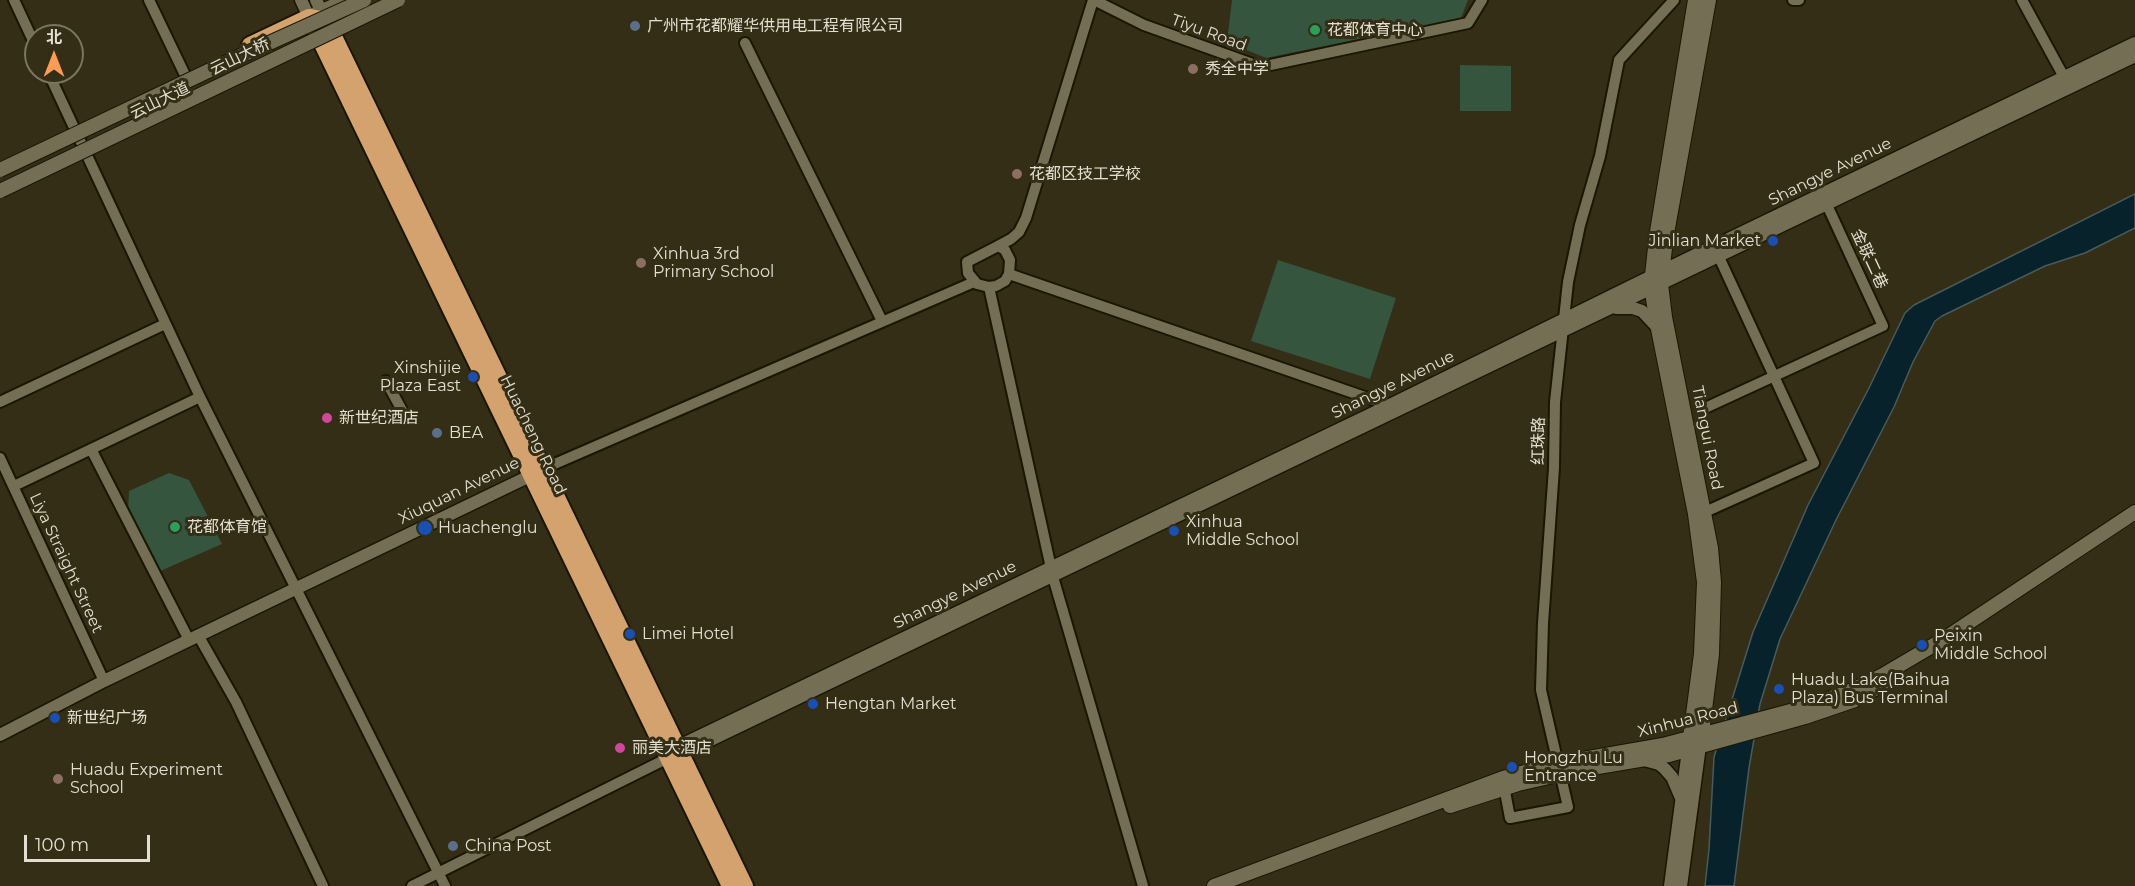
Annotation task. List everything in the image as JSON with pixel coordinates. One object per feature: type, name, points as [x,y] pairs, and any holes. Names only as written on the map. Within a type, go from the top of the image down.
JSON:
[{"type":"highway","name":"云山大道","points":[[0,164],[75,128],[192,83],[250,45],[321,22]]},
{"type":"highway","name":"云山大道","points":[[0,197],[87,155],[321,22]]},
{"type":"highway","name":"Huacheng Road","points":[[321,22],[675,754],[745,886]]},
{"type":"highway","name":"Huacheng Road","points":[[675,754],[730,886]]},
{"type":"main road","points":[[321,22],[347,0]]},
{"type":"main road","points":[[0,177],[321,22],[356,0]]},
{"type":"main road","name":"云山大桥","points":[[0,170],[237,57],[364,0]]},
{"type":"main road","name":"云山大桥","points":[[0,191],[398,0]]},
{"type":"main road","points":[[321,22],[405,0]]},
{"type":"main road","name":"Tiangui Road","points":[[1695,0],[1656,238],[1657,327],[1700,513],[1711,548],[1714,617],[1702,740]]},
{"type":"main road","name":"Tiangui Road","points":[[1700,513],[1657,280],[1709,0]]},
{"type":"main road","points":[[0,184],[192,83]]},
{"type":"main road","name":"Xinhua Road","points":[[1765,723],[1833,698],[1883,675],[1944,639],[2135,512]]},
{"type":"main road","name":"Xinhua Road","points":[[1558,768],[1642,760],[1702,740],[1765,723],[1824,711],[1871,692],[1948,647],[2135,524]]},
{"type":"main road","name":"Xinhua Road","points":[[1214,886],[1504,783],[1558,768],[1655,747],[1702,740]]},
{"type":"main road","name":"Xinhua Road","points":[[1236,886],[1448,807],[1504,783]]},
{"type":"street","points":[[149,0],[192,83]]},
{"type":"street","name":"Huacheng Road","points":[[302,0],[321,22]]},
{"type":"street","points":[[998,246],[1005,250],[1010,260],[1009,274],[1001,284],[989,288],[982,287],[974,282],[968,273],[967,262],[1011,239],[1019,232],[1026,218],[1093,0]]},
{"type":"street","name":"Tiyu Road","points":[[1093,0],[1144,25],[1261,68],[1468,23],[1482,0]]},
{"type":"street","name":"红珠路","points":[[1504,783],[1510,818],[1568,807],[1541,690],[1543,623],[1554,468],[1555,402],[1568,282],[1580,225],[1599,156],[1619,60],[1674,0]]},
{"type":"street","points":[[1793,0],[1799,0]]},
{"type":"street","points":[[2022,0],[2064,77]]},
{"type":"street","points":[[16,1],[26,24]]},
{"type":"street","points":[[745,43],[882,321]]},
{"type":"street","name":"Shangye Avenue","points":[[1563,326],[1609,309],[1699,254],[2135,43]]},
{"type":"street","name":"Shangye Avenue","points":[[412,886],[675,754],[1657,280],[1719,257],[2135,56]]},
{"type":"street","points":[[54,84],[200,397],[445,886]]},
{"type":"street","name":"金联二巷","points":[[1774,376],[1883,327],[1827,205]]},
{"type":"street","points":[[1666,239],[1669,248],[1676,254],[1687,256],[1699,254]]},
{"type":"street","points":[[1700,513],[1814,463],[1719,257]]},
{"type":"street","points":[[1009,274],[1396,407]]},
{"type":"street","name":"Xiuquan Avenue","points":[[0,735],[104,681],[537,472],[974,282]]},
{"type":"street","points":[[989,288],[1052,572],[1143,886]]},
{"type":"street","points":[[1609,309],[1624,307],[1637,309],[1647,315],[1657,327]]},
{"type":"street","points":[[0,402],[165,324]]},
{"type":"street","points":[[1703,410],[1774,376]]},
{"type":"street","points":[[386,381],[404,414]]},
{"type":"street","points":[[14,486],[200,397]]},
{"type":"street","points":[[91,449],[194,638],[236,702],[323,886]]},
{"type":"street","name":"Liya Straight Street","points":[[0,458],[104,681]]},
{"type":"street","name":"Tiangui Road","points":[[1670,886],[1682,799],[1702,740]]},
{"type":"street","name":"Tiangui Road","points":[[1681,886],[1702,740]]},
{"type":"street","points":[[1642,760],[1659,764],[1665,769],[1682,799]]},
{"type":"green space","name":"花都体育中心","points":[[1232,0],[1468,0],[1461,18],[1266,58],[1227,42]]},
{"type":"green space","points":[[1460,65],[1511,66],[1511,111],[1460,111]]},
{"type":"green space","points":[[1278,260],[1396,298],[1370,379],[1251,341]]},
{"type":"green space","name":"花都体育馆","points":[[169,473],[189,480],[222,544],[158,572],[128,511],[129,491]]},
{"type":"water","points":[[2135,194],[2135,228],[2085,253],[2045,266],[1935,321],[1913,362],[1894,407],[1836,520],[1780,639],[1760,704],[1749,768],[1734,886],[1705,886],[1714,757],[1753,632],[1808,505],[1905,313],[1914,305]]},
{"type":"place","name":"广州市花都耀华供用电工程有限公司","points":[[635,26]]},
{"type":"place","name":"花都体育中心","points":[[1315,30]]},
{"type":"place","name":"秀全中学","points":[[1193,69]]},
{"type":"place","name":"花都区技工学校","points":[[1017,174]]},
{"type":"place","name":"Jinlian Market","points":[[1773,241]]},
{"type":"place","name":"Xinhua 3rd Primary School","points":[[641,263]]},
{"type":"place","name":"Xinshijie Plaza East","points":[[473,377]]},
{"type":"place","name":"新世纪酒店","points":[[327,418]]},
{"type":"place","name":"BEA","points":[[437,433]]},
{"type":"place","name":"花都体育馆","points":[[175,527]]},
{"type":"place","name":"Huachenglu","points":[[425,528]]},
{"type":"place","name":"Xinhua Middle School","points":[[1174,531]]},
{"type":"place","name":"Limei Hotel","points":[[630,634]]},
{"type":"place","name":"Peixin Middle School","points":[[1922,645]]},
{"type":"place","name":"Huadu Lake(Baihua Plaza) Bus Terminal","points":[[1779,689]]},
{"type":"place","name":"Hengtan Market","points":[[813,704]]},
{"type":"place","name":"新世纪广场","points":[[55,718]]},
{"type":"place","name":"丽美大酒店","points":[[620,748]]},
{"type":"place","name":"Hongzhu Lu Entrance","points":[[1512,767]]},
{"type":"place","name":"Huadu Experiment School","points":[[58,779]]},
{"type":"place","name":"China Post","points":[[453,846]]}]
